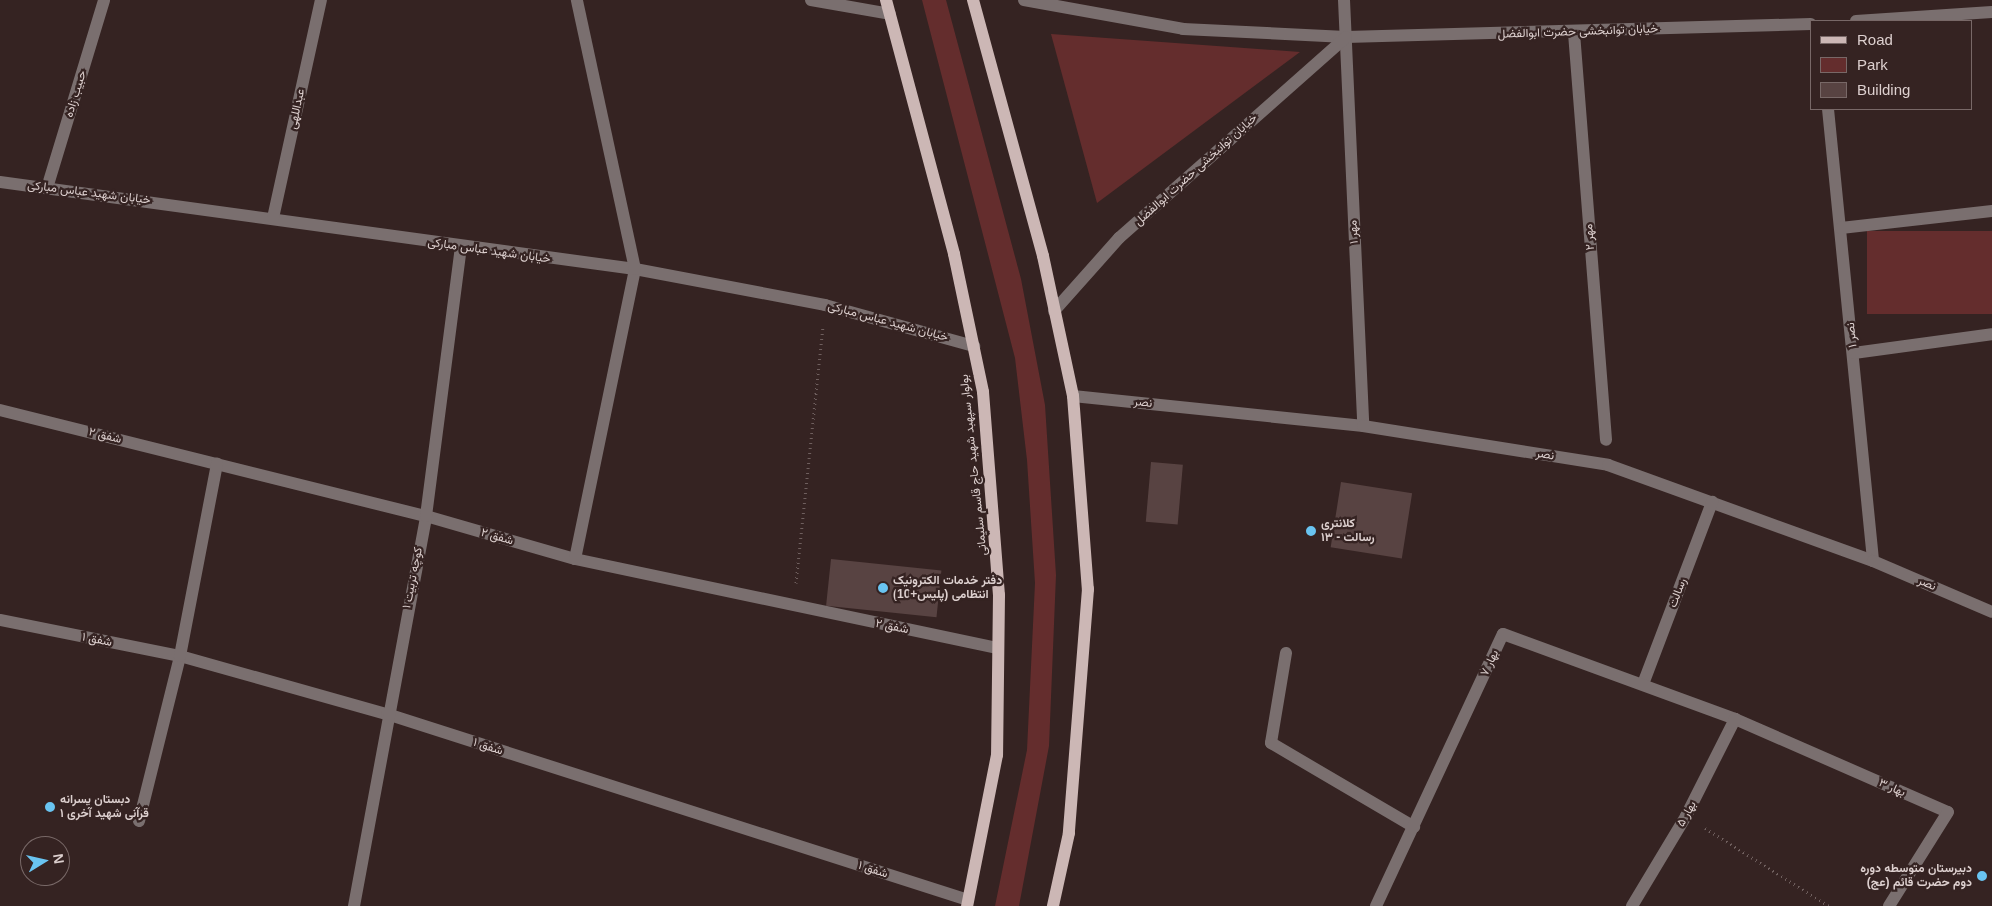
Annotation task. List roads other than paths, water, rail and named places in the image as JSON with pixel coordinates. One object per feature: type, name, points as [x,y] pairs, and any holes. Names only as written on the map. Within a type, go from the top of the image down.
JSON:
[{"type":"main road","name":"بولوار سپهبد شهید حاج قاسم سلیمانی","points":[[886,0],[974,346],[983,392],[994,520],[998,648],[997,756],[967,903]]},
{"type":"main road","points":[[974,0],[1054,311],[1073,396],[1088,589],[1068,833],[1053,906]]},
{"type":"street","name":"حبیب زاده","points":[[47,188],[104,0]]},
{"type":"street","name":"عبداللهی","points":[[273,218],[321,0]]},
{"type":"street","points":[[575,559],[636,269],[577,0]]},
{"type":"street","points":[[811,0],[890,14]]},
{"type":"street","name":"خیابان توانبخشی حضرت ابوالفضل","points":[[1024,0],[1183,29],[1346,38],[1574,33],[1810,24]]},
{"type":"street","name":"مهر ۱","points":[[1344,0],[1363,426]]},
{"type":"street","points":[[1871,20],[1992,12]]},
{"type":"street","name":"مهر ۲","points":[[1574,33],[1606,440]]},
{"type":"street","name":"خیابان توانبخشی حضرت ابوالفضل","points":[[1054,311],[1119,238],[1346,38]]},
{"type":"street","name":"نصر ۱","points":[[1828,110],[1854,353],[1873,562]]},
{"type":"street","name":"خیابان شهید عباس مبارکی","points":[[0,182],[273,218],[461,248],[636,269],[825,305],[974,346]]},
{"type":"street","points":[[1841,228],[1992,212]]},
{"type":"street","name":"کوچه تربیت ۱","points":[[354,906],[387,714],[426,516],[461,248]]},
{"type":"street","points":[[1854,353],[1992,334]]},
{"type":"street","name":"نصر","points":[[1073,396],[1363,426],[1608,465],[1873,562],[1992,612]]},
{"type":"street","name":"شفق ۲","points":[[0,410],[426,516],[575,559],[794,607],[998,648]]},
{"type":"street","points":[[139,821],[180,656],[217,464]]},
{"type":"street","name":"رسالت","points":[[1643,684],[1712,502]]},
{"type":"street","name":"شفق ۱","points":[[0,620],[180,656],[387,714],[967,903]]},
{"type":"street","name":"بهار ۷","points":[[1376,906],[1503,634],[1643,684]]},
{"type":"street","points":[[1286,653],[1271,743],[1414,827]]},
{"type":"street","points":[[1643,684],[1735,719]]},
{"type":"street","name":"بهار ۵","points":[[1632,906],[1686,816],[1735,719]]},
{"type":"street","name":"بهار ۳","points":[[1735,719],[1948,812],[1889,906]]},
{"type":"place","name":"کلانتری ۱۳ - رسالت","points":[[1311,531]]},
{"type":"place","name":"دفتر خدمات الکترونیک انتظامی (پلیس+10)","points":[[883,588]]},
{"type":"place","name":"دبستان پسرانه قرآنی شهید آخری ۱","points":[[50,807]]},
{"type":"place","name":"دبیرستان متوسطه دوره دوم حضرت قائم (عج)","points":[[1982,876]]}]
